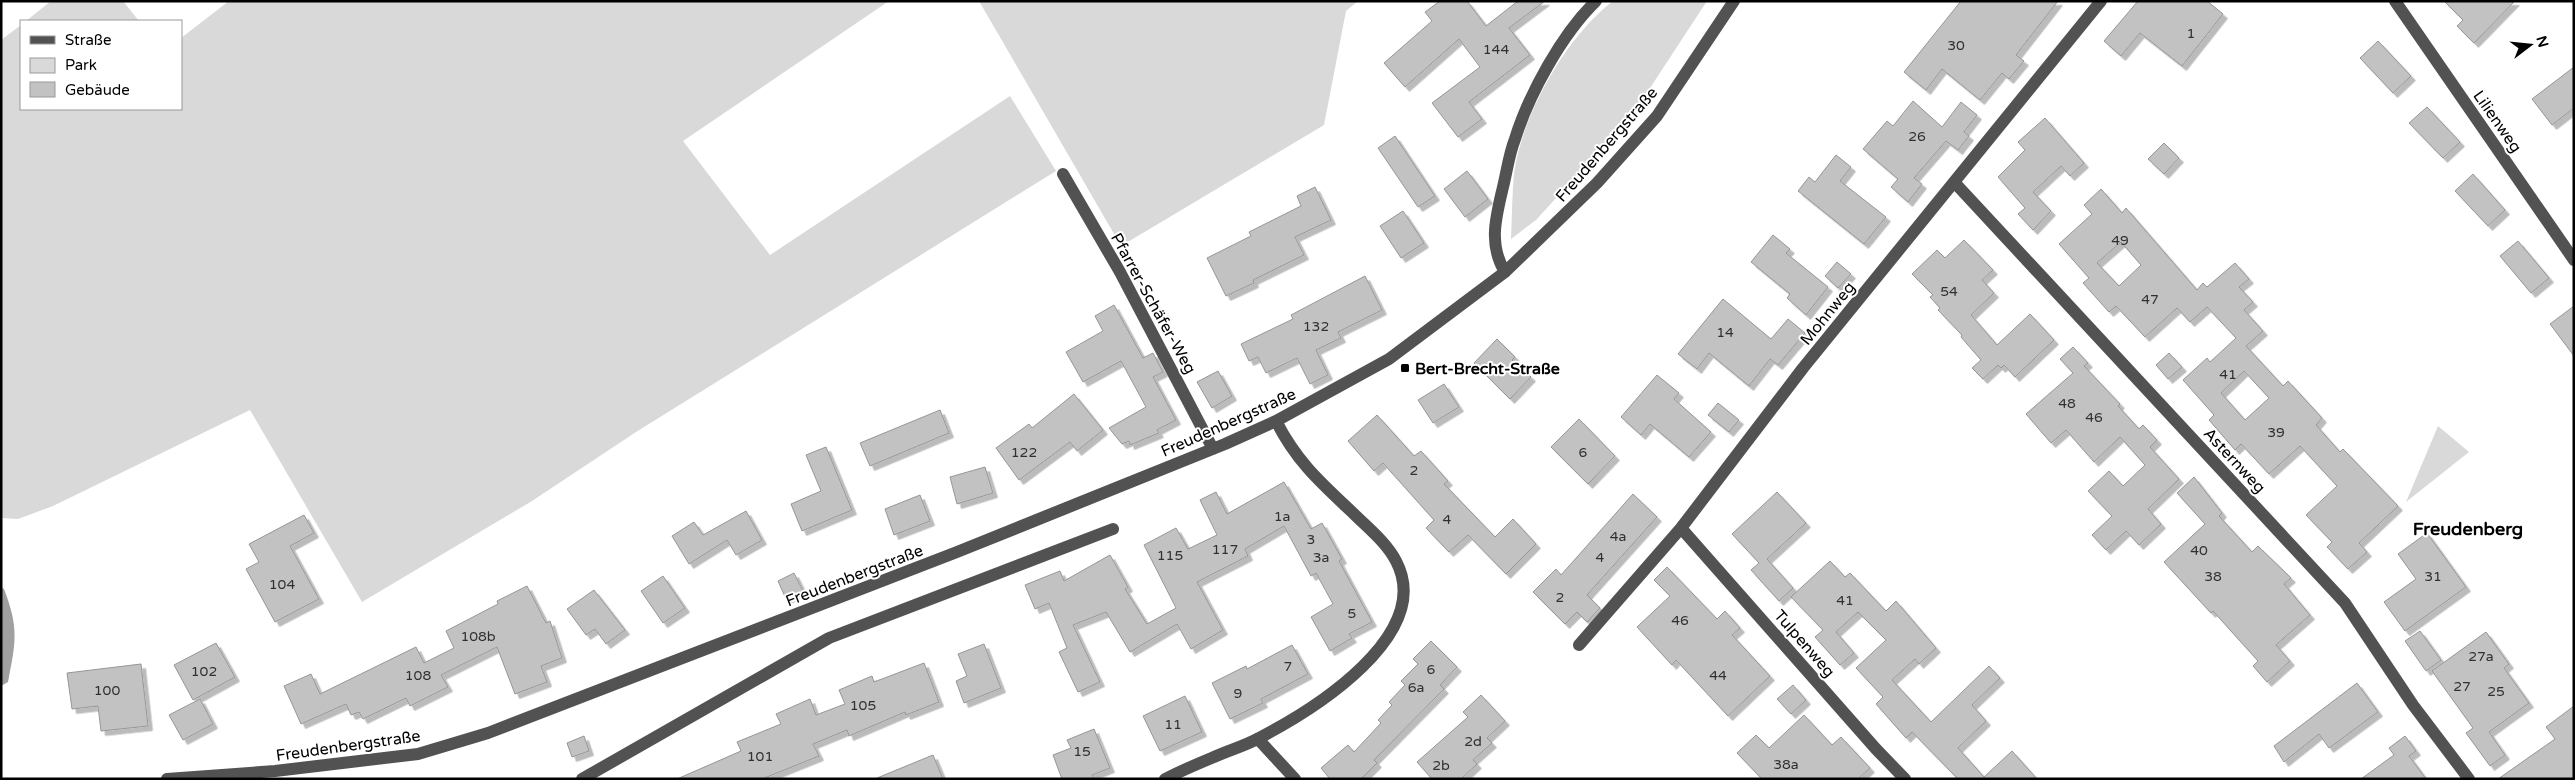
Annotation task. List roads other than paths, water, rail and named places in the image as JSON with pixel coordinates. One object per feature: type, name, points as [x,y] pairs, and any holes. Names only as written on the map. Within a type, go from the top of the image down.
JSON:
[{"type":"street","points":[[1505,272],[1497,258],[1494,241],[1500,203],[1515,138],[1550,61],[1580,16],[1596,1]]},
{"type":"street","name":"Freudenbergstraße","points":[[168,779],[311,773],[418,754],[510,726],[957,552],[1213,449],[1276,421],[1390,359],[1505,272],[1597,183],[1656,116],[1734,1]]},
{"type":"street","name":"Mohnweg","points":[[1579,645],[1681,528],[1803,368],[2101,1]]},
{"type":"street","name":"Lilienweg","points":[[2395,1],[2574,260]]},
{"type":"street","name":"Pfarrer-Schäfer-Weg","points":[[1064,174],[1124,280],[1213,449]]},
{"type":"street","name":"Asternweg","points":[[1955,183],[2345,604],[2413,705],[2469,779]]},
{"type":"street","points":[[1165,779],[1258,739],[1302,714],[1354,674],[1381,646],[1400,614],[1404,595],[1403,580],[1396,560],[1386,547],[1296,457],[1276,421]]},
{"type":"street","name":"Tulpenweg","points":[[1681,528],[1876,749],[1905,779]]},
{"type":"street","points":[[582,779],[829,638],[1113,529]]},
{"type":"street","points":[[1258,739],[1294,779]]},
{"type":"place","name":"Bert-Brecht-Straße","points":[[1405,368]]},
{"type":"district","name":"Freudenberg","points":[[2468,529]]}]
